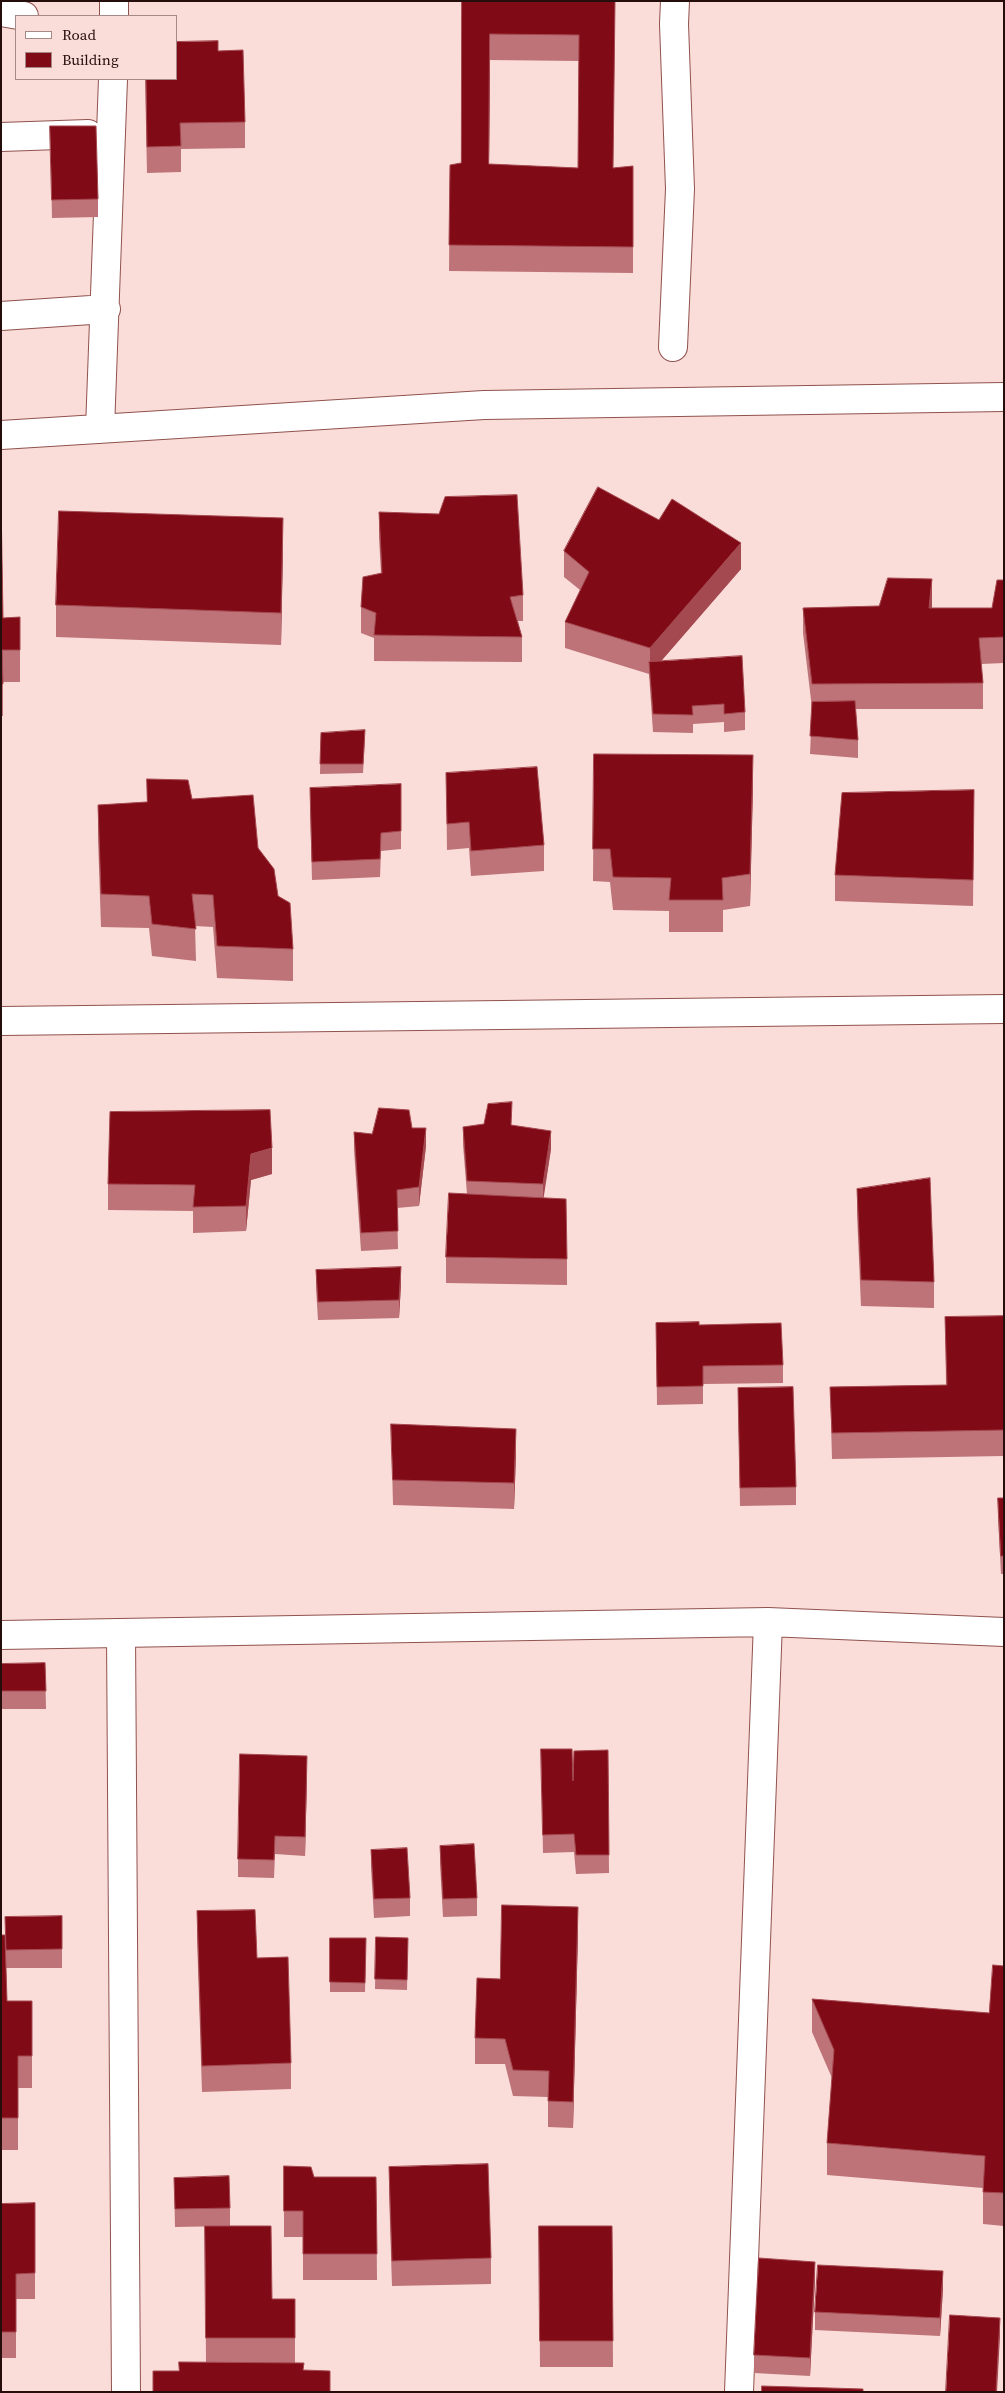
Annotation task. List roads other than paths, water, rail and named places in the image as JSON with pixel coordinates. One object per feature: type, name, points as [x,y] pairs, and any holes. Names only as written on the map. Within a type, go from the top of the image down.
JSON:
[{"type":"street","points":[[114,1],[114,15]]},
{"type":"street","points":[[673,347],[680,190],[674,24],[675,1]]},
{"type":"street","points":[[1,12],[18,15]]},
{"type":"street","points":[[100,429],[113,80]]},
{"type":"street","points":[[1,137],[112,134]]},
{"type":"street","points":[[1,316],[106,308]]},
{"type":"street","points":[[1,435],[484,405],[1004,397]]},
{"type":"street","points":[[1,1022],[1004,1009]]},
{"type":"street","points":[[1,1635],[768,1622],[1004,1632]]},
{"type":"street","points":[[739,2392],[768,1622]]},
{"type":"street","points":[[121,1634],[126,2392]]}]
